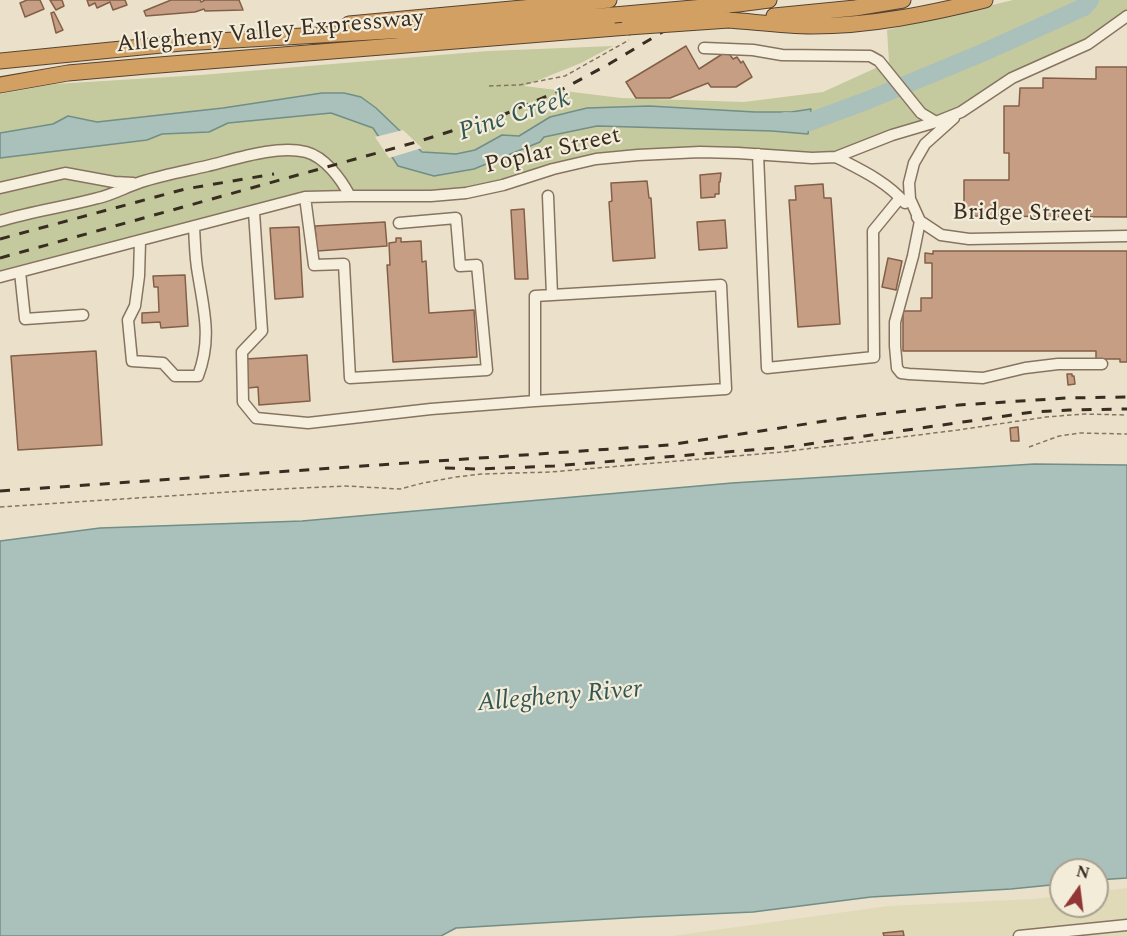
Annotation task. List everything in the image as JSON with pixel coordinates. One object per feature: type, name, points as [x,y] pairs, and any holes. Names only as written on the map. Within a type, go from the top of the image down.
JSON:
[{"type":"highway","name":"Allegheny Valley Expressway","points":[[0,61],[182,43],[458,27],[611,7],[738,4],[770,0]]},
{"type":"highway","points":[[817,12],[855,0]]},
{"type":"highway","name":"Allegheny Valley Expressway","points":[[0,85],[68,73],[729,20],[855,8],[903,0]]},
{"type":"highway","points":[[729,20],[811,26],[858,24],[912,16],[985,0]]},
{"type":"street","name":"Poplar Street","points":[[0,277],[305,198],[431,196],[466,193],[596,159],[638,155],[700,152],[812,158],[836,157],[961,112],[1011,78],[1088,44],[1127,16]]},
{"type":"street","points":[[704,48],[753,50],[782,55],[870,56],[879,61],[889,72],[921,113],[936,122]]},
{"type":"street","points":[[961,112],[925,144],[914,163],[909,183],[910,199],[920,221],[895,322],[897,368],[901,373],[983,378],[1025,368],[1058,364],[1102,364]]},
{"type":"street","points":[[0,221],[101,198],[140,183],[258,154],[286,150],[315,155],[338,178],[350,196]]},
{"type":"street","points":[[758,154],[767,368],[874,357],[873,231],[900,198]]},
{"type":"street","name":"Bridge Street","points":[[836,157],[872,175],[895,191],[920,221],[941,235],[969,238],[1127,237]]},
{"type":"street","points":[[0,188],[65,173],[114,182],[140,183]]},
{"type":"street","points":[[548,196],[552,295]]},
{"type":"street","points":[[305,198],[314,265],[344,264],[350,378],[487,370],[477,265],[460,266],[456,218],[399,223]]},
{"type":"street","points":[[254,212],[262,331],[242,352],[243,402],[256,418],[308,423],[431,409],[726,390],[721,285],[535,296],[535,401]]},
{"type":"street","points":[[140,241],[140,276],[135,306],[129,320],[132,361],[163,363],[175,376],[198,376],[204,360],[206,321],[197,271],[194,227]]},
{"type":"street","points":[[20,272],[25,319],[83,315]]},
{"type":"street","points":[[1019,936],[1127,925]]},
{"type":"path","points":[[489,86],[519,85],[565,76],[605,54]]},
{"type":"path","points":[[0,507],[334,486],[400,489],[481,474],[551,472],[782,452],[1047,417],[1084,414],[1127,415]]},
{"type":"path","points":[[1029,447],[1059,436],[1080,433],[1127,434]]},
{"type":"shaded area","points":[[1127,888],[1127,936],[672,936],[888,906],[1049,897],[1049,918],[1109,918],[1109,890]]},
{"type":"green space","points":[[1013,0],[1127,0],[1127,16],[1112,27],[1012,78],[961,112],[836,157],[638,155],[466,193],[305,197],[0,277],[0,94],[55,84],[201,75],[488,51],[613,46],[581,63],[524,86],[621,98],[744,102],[823,92],[889,62],[887,30]]},
{"type":"water","points":[[322,93],[344,93],[361,97],[376,108],[422,152],[456,154],[475,150],[502,135],[519,136],[550,117],[587,108],[649,106],[755,112],[791,112],[811,109],[808,134],[597,126],[544,137],[540,142],[474,169],[434,176],[398,166],[373,128],[331,113],[228,123],[209,132],[162,134],[147,140],[0,158],[0,133],[53,124],[68,116],[97,122],[223,108]]},
{"type":"water","name":"Allegheny River","points":[[1034,464],[1127,465],[1127,878],[1109,879],[1109,858],[1049,858],[1049,885],[871,897],[753,912],[456,928],[441,936],[0,936],[0,541],[100,528],[302,521],[732,483]]},
{"type":"pier","points":[[403,130],[422,148],[389,158],[375,137]]},
{"type":"building","points":[[27,0],[40,0],[44,9],[25,17],[20,3]]},
{"type":"building","points":[[50,0],[62,0],[64,6],[56,10]]},
{"type":"building","points":[[87,0],[125,0],[127,5],[113,10],[110,2],[97,8],[95,3],[89,6]]},
{"type":"building","points":[[171,0],[200,0],[201,2],[239,0],[243,10],[205,11],[204,9],[195,12],[146,16],[144,11]]},
{"type":"building","points":[[54,12],[63,30],[56,33],[51,13]]},
{"type":"building","points":[[686,46],[699,69],[727,51],[733,59],[737,57],[741,63],[743,61],[752,77],[736,87],[711,87],[708,83],[670,98],[636,98],[626,82]]},
{"type":"building","points":[[1096,67],[1127,67],[1127,217],[964,216],[964,180],[1009,180],[1009,153],[1004,153],[1004,106],[1019,106],[1020,88],[1043,88],[1043,78],[1096,79]]},
{"type":"building","points":[[721,173],[719,194],[715,194],[715,197],[701,198],[700,175]]},
{"type":"building","points":[[647,181],[649,198],[651,198],[655,258],[613,261],[609,202],[612,201],[611,183]]},
{"type":"building","points":[[823,184],[824,198],[831,198],[840,324],[798,327],[789,200],[796,200],[795,186]]},
{"type":"building","points":[[524,209],[528,279],[515,279],[511,210]]},
{"type":"building","points":[[725,220],[727,248],[699,250],[697,222]]},
{"type":"building","points":[[385,222],[387,246],[317,251],[315,226]]},
{"type":"building","points":[[299,227],[303,297],[275,299],[270,228]]},
{"type":"building","points":[[396,238],[401,238],[401,242],[421,241],[422,262],[426,261],[429,313],[474,310],[477,357],[393,362],[387,265],[390,265],[389,243],[396,242]]},
{"type":"building","points":[[933,251],[1127,251],[1127,362],[1120,362],[1120,359],[1096,359],[1096,351],[903,351],[903,311],[921,311],[921,298],[932,298],[932,263],[925,263],[925,253],[933,254]]},
{"type":"building","points":[[888,258],[902,261],[896,290],[882,287]]},
{"type":"building","points":[[185,275],[188,326],[161,328],[160,322],[142,323],[142,313],[159,312],[158,287],[154,287],[153,276]]},
{"type":"building","points":[[96,351],[102,445],[18,450],[11,356]]},
{"type":"building","points":[[307,355],[310,401],[259,405],[258,387],[248,388],[246,359]]},
{"type":"building","points":[[1067,374],[1074,376],[1075,384],[1068,385]]},
{"type":"building","points":[[1018,427],[1019,441],[1011,441],[1010,428]]},
{"type":"building","points":[[903,931],[904,936],[884,936],[883,933]]},
{"type":"waterway","name":"Pine Creek","points":[[785,121],[809,122],[866,101],[982,53],[1084,7],[1090,0]]},
{"type":"railway","points":[[0,258],[420,141],[505,114],[561,90],[716,0]]},
{"type":"railway","points":[[0,239],[185,189],[274,174]]},
{"type":"railway","points":[[0,491],[669,445],[845,418],[959,405],[1067,398],[1127,397]]},
{"type":"railway","points":[[445,468],[554,466],[788,447],[1033,412],[1127,409]]}]
